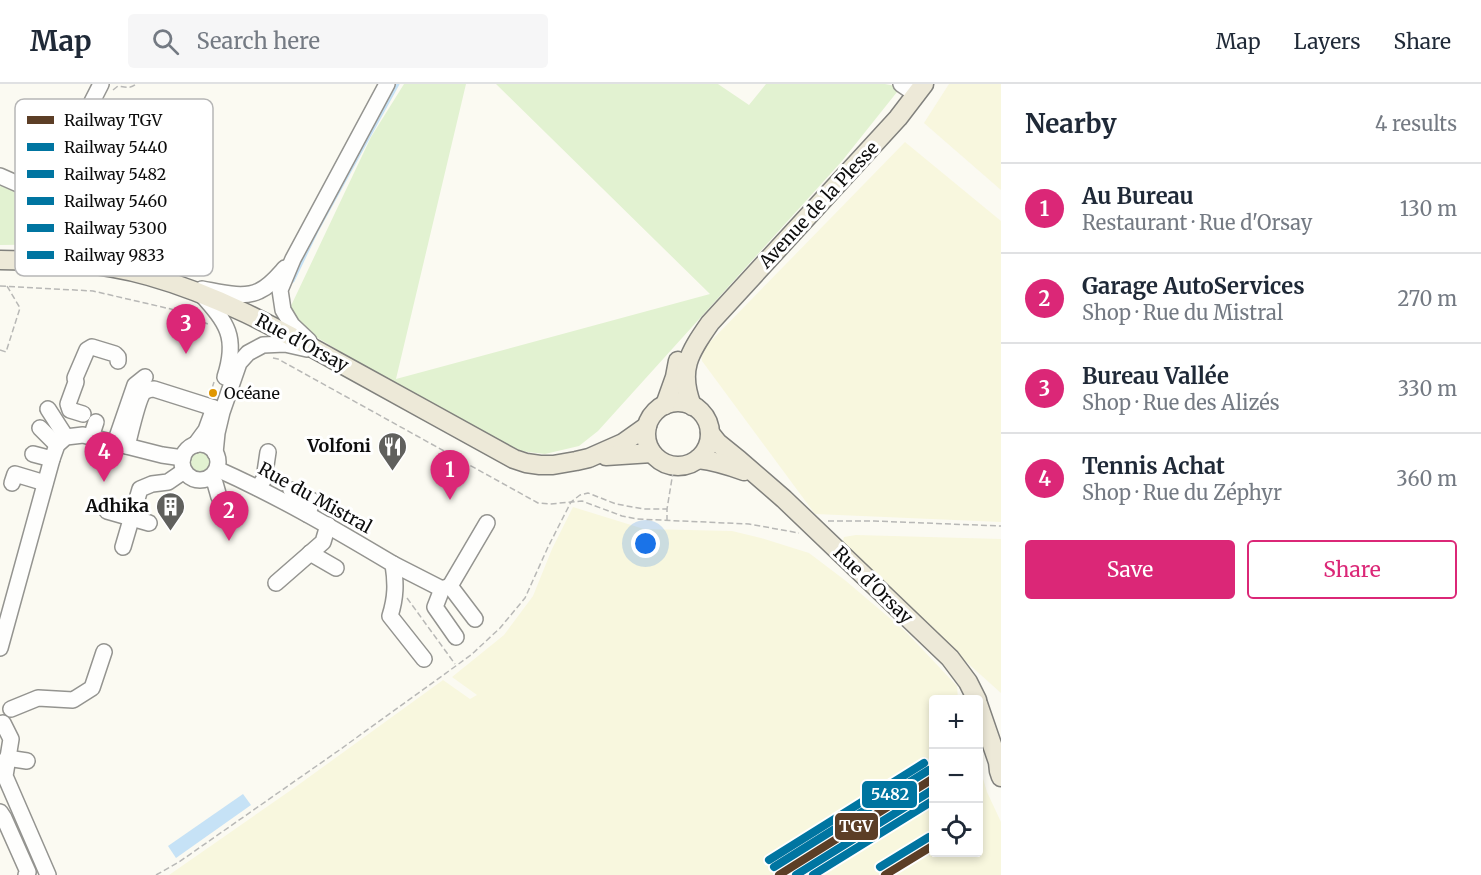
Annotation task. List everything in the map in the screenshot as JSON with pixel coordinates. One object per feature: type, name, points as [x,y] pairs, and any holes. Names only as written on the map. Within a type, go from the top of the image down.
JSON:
[{"type":"main road","name":"Avenue de la Plesse","points":[[665,405],[679,359],[689,342],[710,323],[898,118],[921,89]]},
{"type":"main road","name":"Rue d'Orsay","points":[[0,260],[15,260]]},
{"type":"main road","name":"Rue d'Orsay","points":[[150,276],[192,289],[256,318],[514,459],[526,463],[553,465],[589,458],[652,453]]},
{"type":"main road","name":"Avenue de la Plesse","points":[[692,406],[686,390],[687,361],[694,345],[710,323]]},
{"type":"main road","points":[[683,403],[692,406],[705,417],[708,425],[710,433],[704,452],[698,459],[682,466],[665,464],[652,453],[647,444],[647,426],[651,417],[665,405],[683,403]]},
{"type":"main road","name":"Rue d'Orsay","points":[[589,458],[623,443],[647,426]]},
{"type":"main road","name":"Rue d'Orsay","points":[[710,433],[718,443],[784,499],[950,658],[974,695]]},
{"type":"main road","name":"Rue d'Orsay","points":[[698,459],[726,464],[759,478]]},
{"type":"main road","name":"Rue d'Orsay","points":[[983,717],[1000,768]]},
{"type":"street","points":[[93,99],[101,84]]},
{"type":"street","points":[[319,352],[292,325],[283,310],[280,290],[292,259],[387,84]]},
{"type":"street","points":[[901,84],[921,89]]},
{"type":"street","points":[[0,176],[15,183]]},
{"type":"street","points":[[192,289],[233,294],[258,292],[272,282],[292,259]]},
{"type":"street","points":[[192,289],[218,314],[229,333],[230,360],[211,407],[206,429],[195,445]]},
{"type":"street","points":[[215,453],[222,412],[239,363],[249,353],[263,345],[285,344],[319,352]]},
{"type":"street","points":[[91,437],[90,418],[70,410],[68,404],[76,382],[75,378],[87,350],[92,347],[115,354],[118,361]]},
{"type":"street","points":[[121,444],[135,385],[145,377]]},
{"type":"street","points":[[121,444],[134,421],[143,393],[148,389],[211,407]]},
{"type":"street","points":[[0,648],[45,483],[58,447],[48,409]]},
{"type":"street","points":[[40,428],[58,447]]},
{"type":"street","points":[[33,454],[58,447],[83,435],[162,455],[184,464],[193,479],[198,480],[213,473]]},
{"type":"street","points":[[123,547],[140,489],[152,484],[168,482],[184,464],[189,448],[201,444],[215,453],[218,458],[213,473],[219,497]]},
{"type":"street","points":[[258,488],[264,479],[268,452]]},
{"type":"street","name":"Rue du Mistral","points":[[213,473],[258,488],[328,525],[394,571],[416,576],[446,588]]},
{"type":"street","points":[[12,483],[15,474],[45,483]]},
{"type":"street","points":[[291,490],[313,501],[307,514]]},
{"type":"street","points":[[107,511],[149,523]]},
{"type":"street","points":[[456,637],[435,607],[487,522]]},
{"type":"street","points":[[276,583],[323,542],[328,525]]},
{"type":"street","points":[[310,553],[336,568]]},
{"type":"street","points":[[394,571],[395,600],[390,616],[424,659]]},
{"type":"street","points":[[446,588],[475,619]]},
{"type":"street","points":[[48,875],[4,776],[11,739],[4,714],[38,698],[73,700],[92,688],[104,652]]},
{"type":"street","points":[[8,758],[27,761]]},
{"type":"street","points":[[0,812],[28,872],[26,875]]},
{"type":"path","points":[[0,286],[93,291],[175,310],[214,328]]},
{"type":"path","points":[[0,350],[6,352],[20,308],[7,286]]},
{"type":"path","points":[[270,358],[278,359],[538,503],[582,501],[622,516],[637,519],[749,524],[805,533]]},
{"type":"path","points":[[211,407],[216,376]]},
{"type":"path","points":[[667,521],[674,466]]},
{"type":"path","points":[[156,875],[188,856],[471,655],[500,628],[525,598],[571,502],[580,495],[588,493],[616,504],[644,509],[667,509]]},
{"type":"path","points":[[826,522],[874,521],[1001,525]]},
{"type":"path","points":[[407,597],[456,665]]},
{"type":"green space","points":[[404,84],[466,84],[396,379],[710,294],[496,84],[718,84],[749,105],[766,84],[885,84],[901,87],[842,161],[598,431],[579,446],[545,454],[511,450],[447,415],[311,334],[303,328],[289,310],[371,137]]},
{"type":"green space","points":[[949,84],[1001,84],[1001,190],[924,123]]},
{"type":"green space","points":[[905,142],[1001,221],[1001,522],[815,514],[702,361],[701,355],[706,346]]},
{"type":"green space","points":[[0,185],[15,192],[15,245],[0,245]]},
{"type":"green space","points":[[200,450],[209,453],[212,462],[209,471],[200,474],[191,471],[188,462],[191,453]]},
{"type":"green space","points":[[573,507],[644,529],[732,531],[809,553],[906,632],[957,686],[958,695],[929,695],[929,857],[983,857],[983,778],[1001,822],[1001,875],[169,875],[443,680],[470,699],[477,695],[452,677],[504,635],[533,596],[552,549]]},
{"type":"green space","points":[[856,535],[1001,539],[1001,693],[855,562],[842,544],[844,537]]},
{"type":"water","points":[[243,794],[251,805],[176,858],[168,846]]},
{"type":"waterway","points":[[293,281],[317,231],[398,84]]},
{"type":"rail line","name":"5300","points":[[769,860],[924,763]]},
{"type":"rail line","name":"5482","points":[[774,867],[929,770]]},
{"type":"rail line","name":"TGV","points":[[779,875],[929,781]]},
{"type":"rail line","name":"5440","points":[[796,875],[929,792]]},
{"type":"rail line","name":"5460","points":[[813,875],[929,803]]},
{"type":"rail line","name":"9833","points":[[880,867],[929,837]]},
{"type":"rail line","name":"TGV","points":[[885,875],[929,848]]},
{"type":"place","name":"Bureau Vallée","points":[[186,354]]},
{"type":"place","name":"Océane","points":[[213,393]]},
{"type":"place","name":"Volfoni","points":[[392,472]]},
{"type":"place","name":"Tennis Achat","points":[[104,482]]},
{"type":"place","name":"Au Bureau","points":[[450,500]]},
{"type":"place","name":"Adhika","points":[[170,532]]},
{"type":"place","name":"Garage AutoServices","points":[[229,541]]}]
